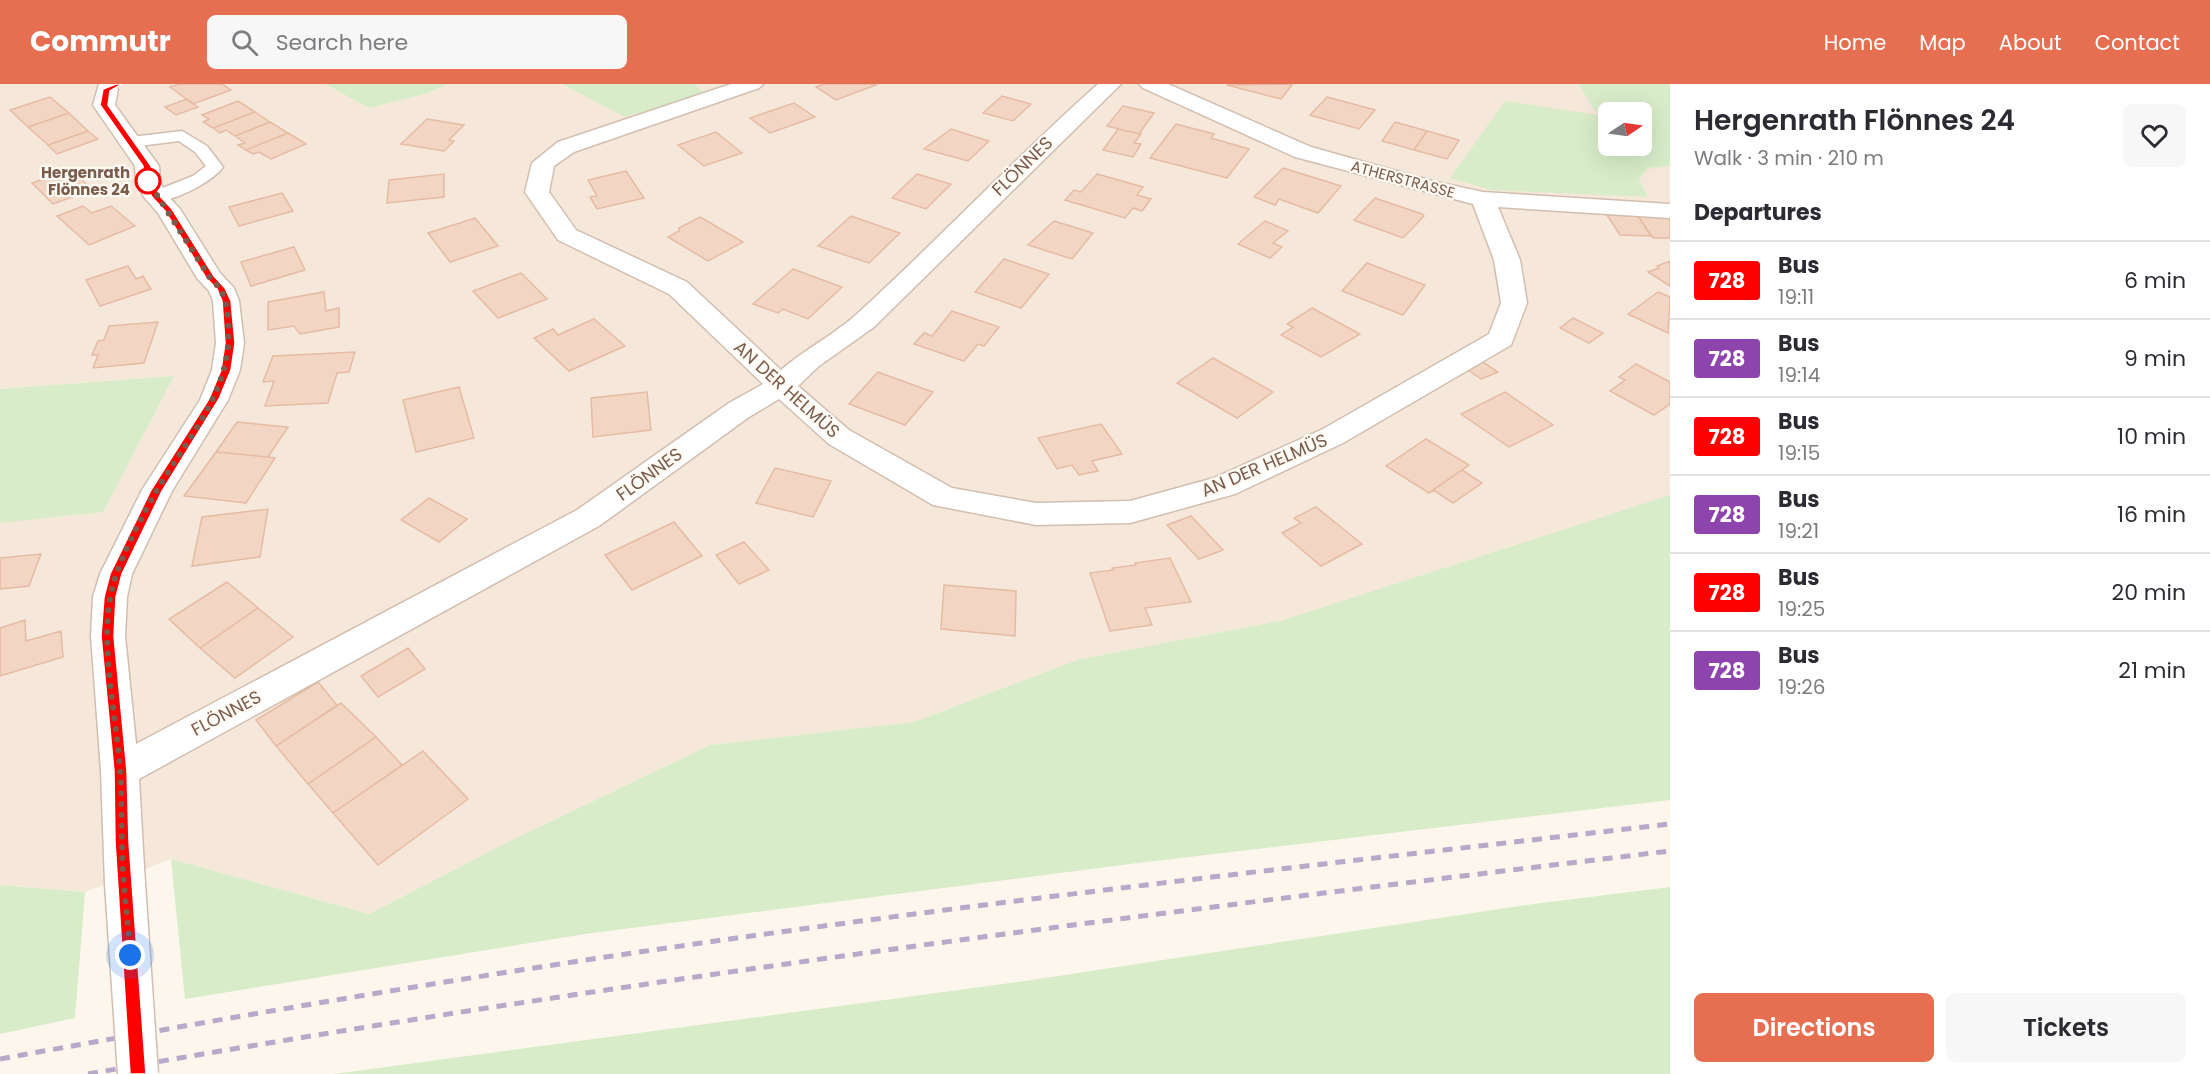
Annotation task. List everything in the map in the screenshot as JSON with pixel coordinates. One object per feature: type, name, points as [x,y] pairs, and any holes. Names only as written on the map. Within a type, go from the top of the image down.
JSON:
[{"type":"street","name":"AN DER HELMÜS","points":[[752,84],[566,147],[543,163],[537,192],[567,235],[678,288],[781,386],[840,437],[944,497],[1036,514],[1130,512],[1224,486],[1333,436],[1501,339],[1514,303],[1508,260],[1483,199]]},
{"type":"street","name":"FLÖNNES","points":[[120,771],[588,518],[739,410],[781,386],[809,360],[865,321],[1045,144],[1110,84]]},
{"type":"street","name":"ATHERSTRASSE","points":[[1150,84],[1303,152],[1483,199],[1670,211]]},
{"type":"street","points":[[108,86],[104,105],[147,166],[148,181],[156,197],[168,209],[210,278],[221,288],[226,301],[230,343],[226,370],[214,399],[157,490],[116,574],[110,597],[108,636],[120,771],[138,1074]]},
{"type":"lane","points":[[131,142],[182,136],[201,149],[215,167],[199,180],[156,197]]},
{"type":"shaded area","points":[[0,84],[325,84],[369,108],[428,93],[448,84],[562,84],[624,117],[707,93],[694,84],[1578,84],[1598,115],[1451,178],[1491,190],[1648,196],[1639,179],[1648,168],[1670,166],[1670,495],[1283,620],[1077,660],[914,722],[710,745],[508,842],[369,914],[171,859],[85,892],[0,885],[0,523],[103,512],[173,376],[0,389]]},
{"type":"green space","points":[[325,84],[448,84],[428,93],[369,108]]},
{"type":"green space","points":[[562,84],[694,84],[708,94],[624,117]]},
{"type":"green space","points":[[1578,84],[1670,84],[1670,166],[1648,168],[1639,179],[1648,197],[1491,190],[1450,178],[1505,101],[1598,115]]},
{"type":"green space","points":[[174,376],[103,512],[0,523],[0,389]]},
{"type":"green space","points":[[1670,495],[1670,800],[1130,864],[585,934],[185,999],[171,859],[369,914],[508,842],[710,745],[914,722],[1077,660],[1283,620]]},
{"type":"green space","points":[[0,885],[85,892],[75,1018],[0,1034]]},
{"type":"green space","points":[[1670,887],[1670,1074],[334,1074],[1025,981],[1519,906]]},
{"type":"building","points":[[179,84],[222,84],[231,90],[193,104],[170,87]]},
{"type":"building","points":[[824,84],[876,85],[836,100],[816,87]]},
{"type":"building","points":[[1227,85],[1292,85],[1281,99]]},
{"type":"building","points":[[1002,96],[1031,104],[1013,121],[983,113]]},
{"type":"building","points":[[50,97],[69,113],[28,127],[10,110]]},
{"type":"building","points":[[1327,97],[1375,110],[1359,129],[1310,115]]},
{"type":"building","points":[[187,99],[198,107],[176,115],[165,107]]},
{"type":"building","points":[[238,101],[255,112],[213,128],[203,122],[209,119],[202,115]]},
{"type":"building","points":[[794,103],[815,117],[770,133],[750,118]]},
{"type":"building","points":[[1123,106],[1154,113],[1139,134],[1107,126]]},
{"type":"building","points":[[255,112],[270,122],[235,136],[226,130],[220,133],[213,128]]},
{"type":"building","points":[[69,113],[88,131],[48,145],[28,127]]},
{"type":"building","points":[[427,119],[464,125],[449,140],[454,141],[444,151],[401,144]]},
{"type":"building","points":[[270,122],[288,133],[246,150],[238,145],[245,143],[235,136]]},
{"type":"building","points":[[1395,122],[1427,131],[1414,150],[1382,141]]},
{"type":"building","points":[[1176,124],[1214,134],[1211,138],[1249,149],[1227,178],[1150,158]]},
{"type":"building","points":[[951,129],[989,141],[968,161],[924,149]]},
{"type":"building","points":[[1118,129],[1141,134],[1134,143],[1141,144],[1133,157],[1103,150]]},
{"type":"building","points":[[88,131],[98,139],[57,154],[48,145]]},
{"type":"building","points":[[1427,131],[1459,140],[1447,159],[1414,150]]},
{"type":"building","points":[[716,132],[742,153],[704,166],[678,145]]},
{"type":"building","points":[[288,133],[306,144],[271,159],[259,152],[253,154],[246,150]]},
{"type":"building","points":[[1283,168],[1341,186],[1318,213],[1279,199],[1275,205],[1254,197]]},
{"type":"building","points":[[71,169],[92,190],[53,204],[32,183]]},
{"type":"building","points":[[626,171],[644,198],[597,209],[590,197],[597,196],[588,180]]},
{"type":"building","points":[[444,174],[444,197],[387,203],[389,180]]},
{"type":"building","points":[[917,174],[951,184],[926,209],[892,198]]},
{"type":"building","points":[[1097,174],[1143,187],[1137,195],[1151,199],[1142,211],[1133,208],[1125,218],[1065,200],[1074,190],[1081,192]]},
{"type":"building","points":[[282,193],[293,211],[239,226],[229,207]]},
{"type":"building","points":[[1375,198],[1424,216],[1403,238],[1354,220]]},
{"type":"building","points":[[83,206],[92,213],[111,206],[135,226],[89,245],[57,216]]},
{"type":"building","points":[[1607,215],[1638,216],[1651,236],[1620,235]]},
{"type":"building","points":[[851,216],[900,233],[869,263],[818,246]]},
{"type":"building","points":[[1638,216],[1670,217],[1670,238],[1653,238]]},
{"type":"building","points":[[700,217],[743,242],[708,261],[668,237],[679,231],[679,228]]},
{"type":"building","points":[[475,218],[498,246],[450,262],[428,233]]},
{"type":"building","points":[[1054,221],[1093,233],[1072,259],[1028,245]]},
{"type":"building","points":[[1265,221],[1288,231],[1273,243],[1282,247],[1270,258],[1238,244]]},
{"type":"building","points":[[294,247],[305,270],[251,286],[241,262]]},
{"type":"building","points":[[1004,259],[1049,274],[1021,308],[975,292]]},
{"type":"building","points":[[1670,261],[1670,286],[1648,272]]},
{"type":"building","points":[[1367,263],[1425,285],[1403,315],[1342,291]]},
{"type":"building","points":[[128,266],[136,279],[143,276],[151,289],[100,306],[86,280]]},
{"type":"building","points":[[793,269],[842,287],[808,319],[783,309],[778,313],[753,304]]},
{"type":"building","points":[[521,273],[547,299],[498,318],[473,291]]},
{"type":"building","points":[[324,292],[326,311],[339,308],[339,327],[300,334],[294,326],[268,330],[268,302]]},
{"type":"building","points":[[1658,292],[1670,297],[1668,333],[1628,314]]},
{"type":"building","points":[[1312,308],[1360,334],[1321,357],[1281,335],[1293,327],[1287,324]]},
{"type":"building","points":[[952,311],[999,327],[984,346],[978,344],[964,361],[914,344],[924,333],[932,336]]},
{"type":"building","points":[[1573,318],[1603,333],[1589,343],[1560,328]]},
{"type":"building","points":[[594,319],[625,346],[569,371],[534,338],[553,329],[558,335]]},
{"type":"building","points":[[158,322],[144,363],[93,368],[98,355],[92,355],[98,341],[104,340],[109,326]]},
{"type":"building","points":[[355,352],[349,372],[337,373],[328,403],[265,406],[274,381],[263,382],[273,356]]},
{"type":"building","points":[[1213,358],[1273,392],[1237,418],[1177,383]]},
{"type":"building","points":[[1478,359],[1498,372],[1481,379],[1462,366]]},
{"type":"building","points":[[1636,364],[1670,382],[1670,404],[1654,415],[1610,391],[1625,380],[1619,377]]},
{"type":"building","points":[[878,372],[933,392],[905,425],[849,404]]},
{"type":"building","points":[[459,387],[474,438],[416,452],[403,400]]},
{"type":"building","points":[[647,392],[651,430],[593,437],[591,398]]},
{"type":"building","points":[[1505,392],[1553,425],[1509,447],[1461,414]]},
{"type":"building","points":[[237,422],[288,427],[268,457],[216,452]]},
{"type":"building","points":[[1101,424],[1122,454],[1092,461],[1098,471],[1079,475],[1072,465],[1057,469],[1038,438]]},
{"type":"building","points":[[1426,439],[1469,465],[1429,493],[1386,466]]},
{"type":"building","points":[[216,452],[275,458],[246,503],[184,496]]},
{"type":"building","points":[[775,468],[831,481],[813,517],[756,503]]},
{"type":"building","points":[[1462,470],[1482,483],[1453,503],[1433,490]]},
{"type":"building","points":[[429,498],[467,519],[439,542],[401,520]]},
{"type":"building","points":[[1316,507],[1362,544],[1321,566],[1282,533],[1301,523],[1294,518]]},
{"type":"building","points":[[268,509],[260,557],[192,566],[202,517]]},
{"type":"building","points":[[1191,516],[1223,550],[1199,559],[1167,525]]},
{"type":"building","points":[[674,522],[702,556],[632,590],[605,555]]},
{"type":"building","points":[[744,542],[769,570],[739,584],[716,555]]},
{"type":"building","points":[[41,554],[29,586],[0,589],[0,558]]},
{"type":"building","points":[[1170,558],[1191,602],[1145,608],[1152,625],[1110,631],[1090,573]]},
{"type":"building","points":[[227,582],[258,608],[200,648],[169,619]]},
{"type":"building","points":[[944,585],[1016,591],[1015,636],[941,629]]},
{"type":"building","points":[[258,608],[293,637],[235,678],[200,648]]},
{"type":"building","points":[[25,620],[26,641],[61,631],[63,657],[0,676],[0,628]]},
{"type":"building","points":[[408,648],[425,669],[378,697],[361,676]]},
{"type":"building","points":[[318,682],[337,705],[276,746],[256,720]]},
{"type":"building","points":[[341,703],[376,737],[308,784],[276,746]]},
{"type":"building","points":[[376,737],[402,765],[333,813],[308,784]]},
{"type":"building","points":[[423,751],[468,799],[378,865],[333,813]]},
{"type":"railway","points":[[0,1059],[412,987],[786,931],[1165,883],[1670,824]]},
{"type":"railway","points":[[88,1074],[482,1009],[878,951],[1273,899],[1670,851]]},
{"type":"bus line","name":"728","points":[[118,84],[107,89],[104,95],[104,105],[147,166],[148,181],[156,197],[168,209],[210,278],[221,288],[226,301],[230,343],[226,370],[214,399],[157,490],[116,574],[110,597],[108,636],[120,771],[122,842],[138,1074]]},
{"type":"place","name":"Hergenrath Flönnes 24","points":[[148,181]]},
{"type":"route","points":[[130,955],[122,842],[120,771],[108,636],[110,597],[116,574],[157,490],[214,399],[226,370],[230,343],[226,301],[221,288],[210,278],[168,209],[156,197],[148,181]]}]
